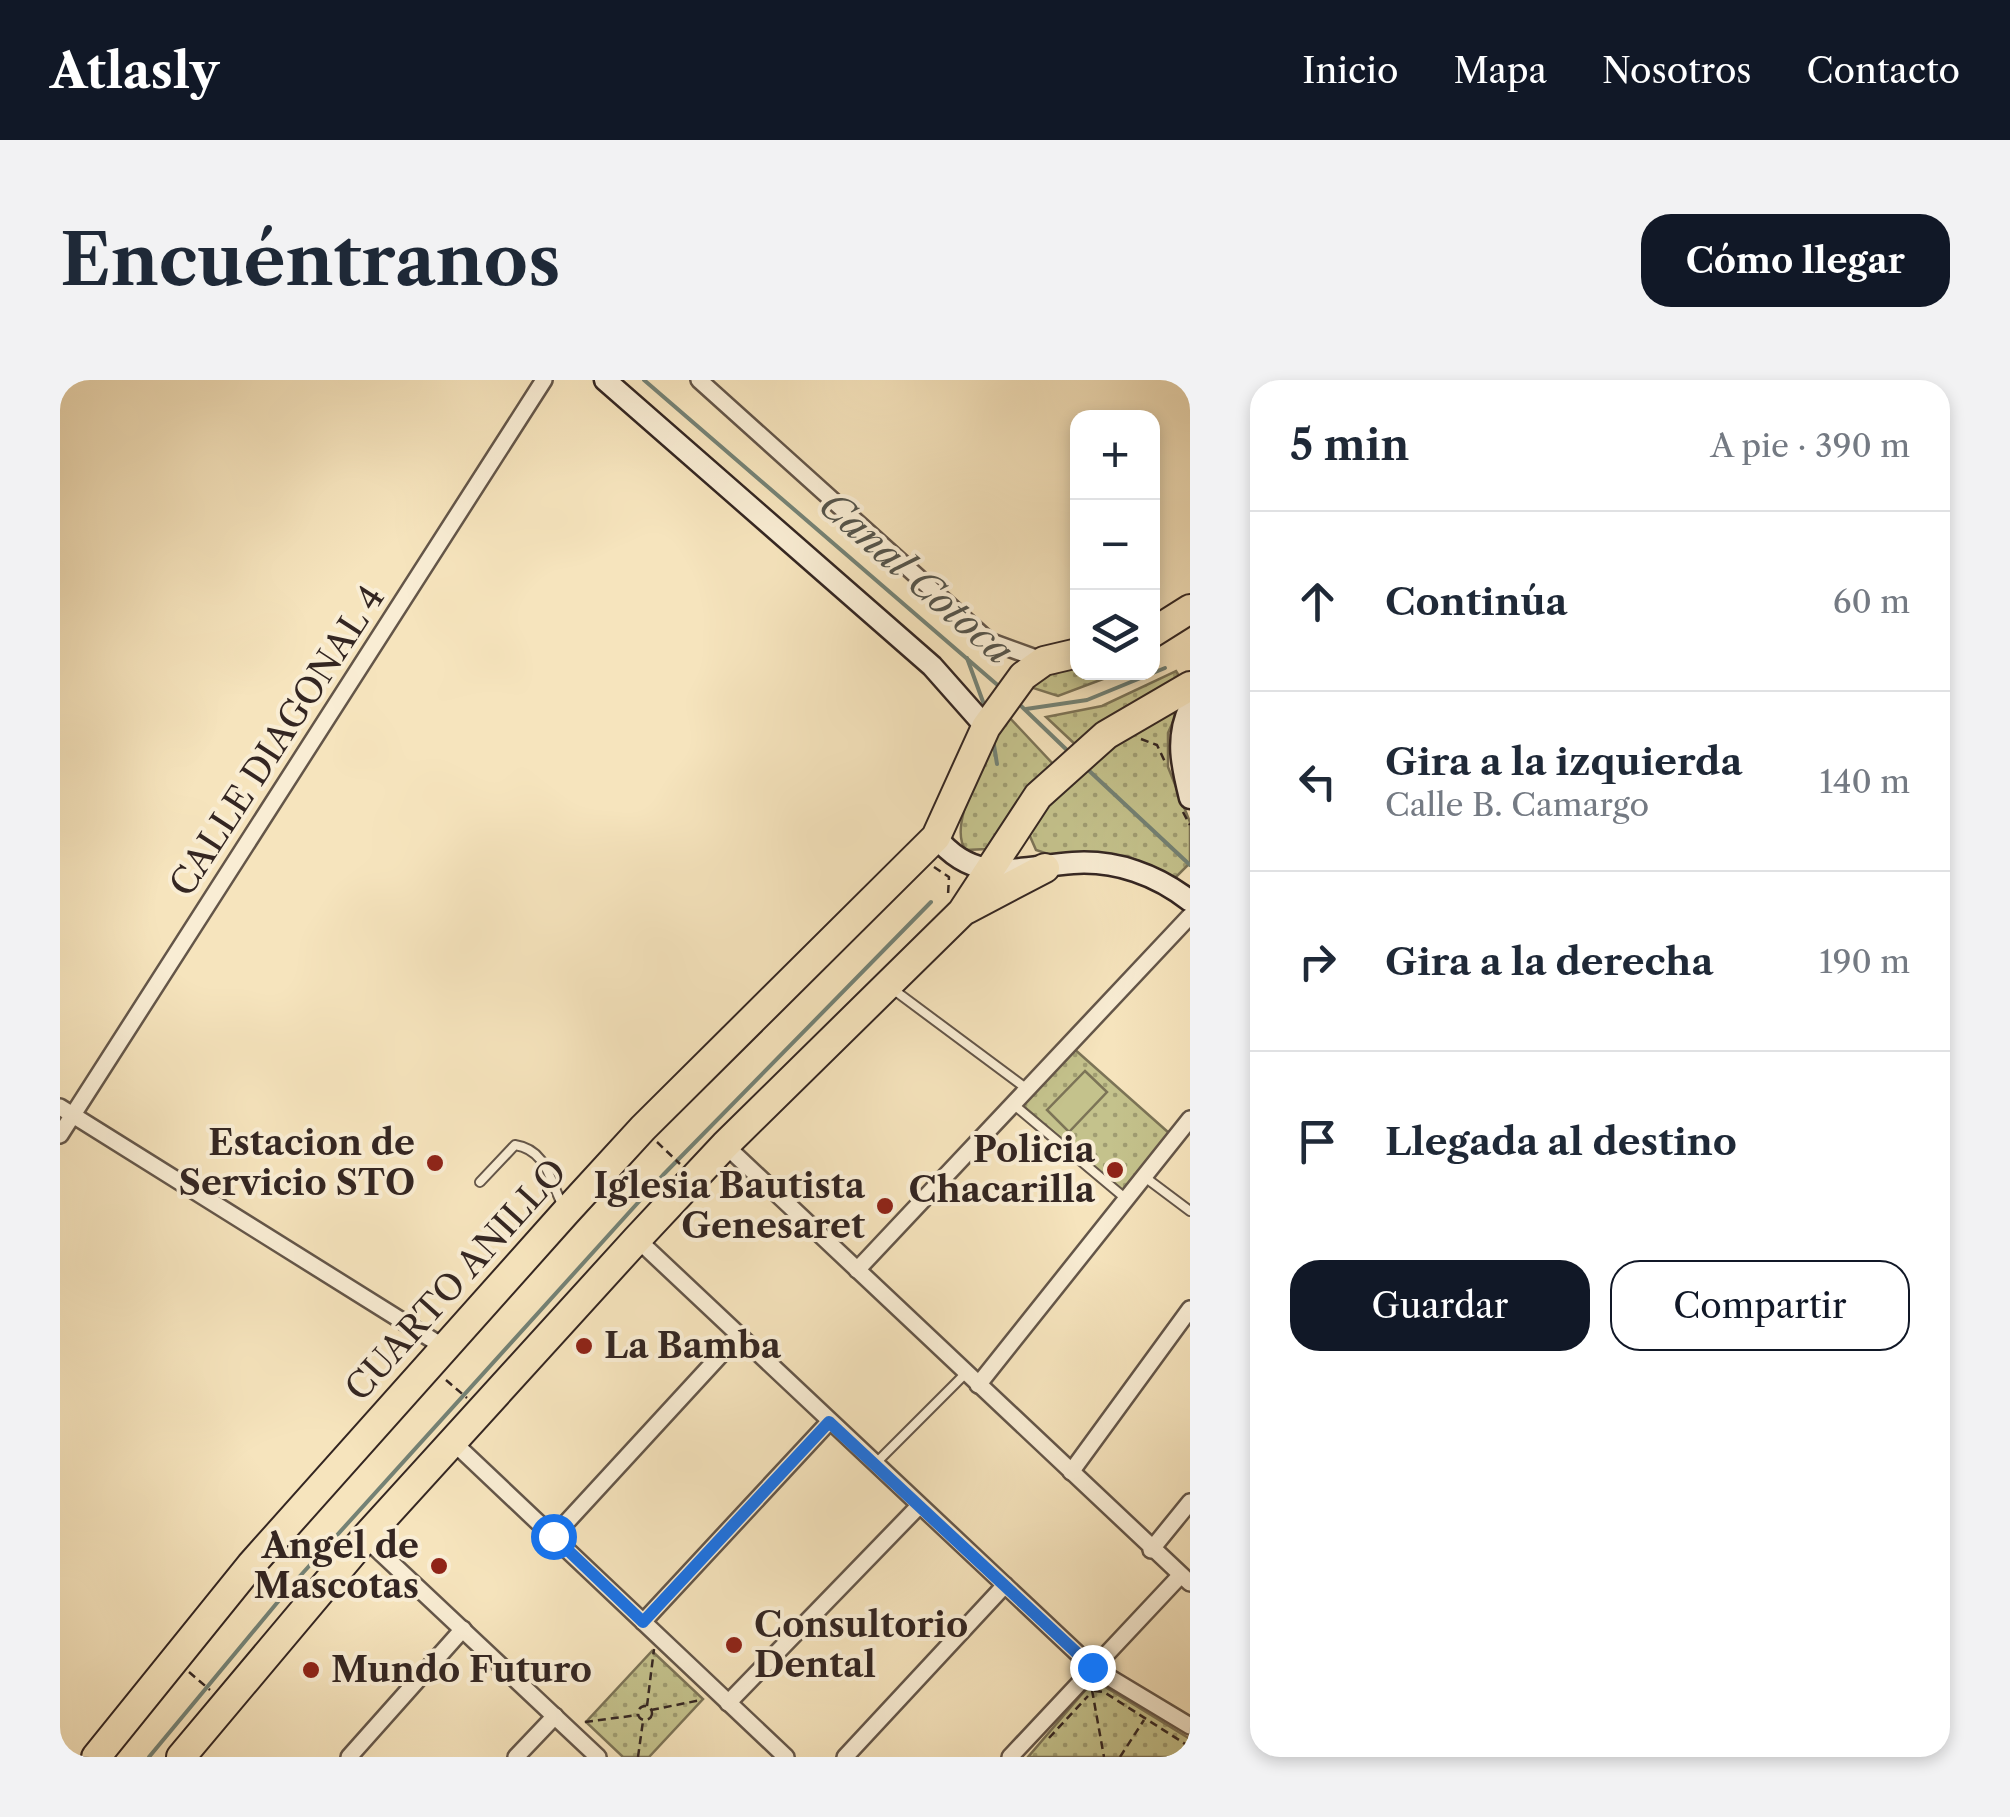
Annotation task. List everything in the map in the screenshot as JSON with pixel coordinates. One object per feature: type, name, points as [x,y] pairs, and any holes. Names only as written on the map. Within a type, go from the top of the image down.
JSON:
[{"type":"highway","points":[[1160,627],[1190,609]]},
{"type":"highway","points":[[1033,669],[1070,655]]},
{"type":"highway","name":"CUARTO ANILLO","points":[[96,1757],[131,1708],[252,1565],[445,1362],[566,1212],[643,1128],[936,837],[992,717],[1033,669]]},
{"type":"highway","points":[[182,1757],[365,1538],[637,1239],[725,1145],[890,987],[962,912],[1038,796],[1086,752],[1135,715],[1190,686]]},
{"type":"highway","points":[[962,912],[1045,868]]},
{"type":"street","name":"CALLE DIAGONAL 4","points":[[60,1134],[66,1111],[544,380]]},
{"type":"street","points":[[606,380],[992,717]]},
{"type":"street","points":[[699,380],[989,641],[1033,669]]},
{"type":"street","points":[[1186,804],[1180,734],[1190,707]]},
{"type":"street","points":[[936,837],[966,865],[986,870],[1074,863],[1128,868],[1164,883],[1190,901]]},
{"type":"street","points":[[856,1270],[1190,916]]},
{"type":"street","points":[[66,1111],[445,1362]]},
{"type":"street","points":[[978,1385],[1190,1119]]},
{"type":"street","points":[[725,1145],[1185,1580],[1092,1667],[1010,1757]]},
{"type":"street","points":[[637,1239],[918,1508],[1092,1667],[1190,1726]]},
{"type":"street","points":[[1071,1472],[1190,1310]]},
{"type":"street","points":[[553,1536],[738,1336]]},
{"type":"street","points":[[643,1622],[829,1422]]},
{"type":"street","points":[[452,1441],[786,1757]]},
{"type":"street","points":[[1152,1550],[1190,1502]]},
{"type":"street","points":[[728,1702],[918,1508]]},
{"type":"street","points":[[365,1538],[598,1757]]},
{"type":"street","points":[[845,1757],[1004,1585]]},
{"type":"street","points":[[350,1757],[464,1629]]},
{"type":"street","points":[[516,1757],[555,1716]]},
{"type":"lane","points":[[890,987],[1027,1089]]},
{"type":"lane","points":[[1013,1104],[1125,1198]]},
{"type":"lane","points":[[480,1182],[502,1154],[516,1145],[528,1147],[546,1166],[566,1212]]},
{"type":"lane","points":[[1143,1175],[1190,1211]]},
{"type":"lane","points":[[874,1465],[966,1372]]},
{"type":"path","points":[[1129,738],[1148,739],[1157,746],[1166,764]]},
{"type":"path","points":[[1186,804],[1190,825]]},
{"type":"path","points":[[650,1134],[681,1166]]},
{"type":"path","points":[[445,1362],[465,1396]]},
{"type":"path","points":[[646,1706],[652,1651],[662,1640]]},
{"type":"path","points":[[186,1670],[209,1690]]},
{"type":"path","points":[[646,1706],[651,1710],[702,1700],[714,1689]]},
{"type":"path","points":[[1092,1691],[1104,1692],[1190,1747]]},
{"type":"path","points":[[1046,1740],[1092,1691]]},
{"type":"path","points":[[1092,1691],[1104,1757]]},
{"type":"path","points":[[638,1715],[639,1708],[646,1706]]},
{"type":"path","points":[[643,1719],[650,1717],[651,1710]]},
{"type":"path","points":[[574,1734],[586,1722],[638,1715],[643,1719]]},
{"type":"path","points":[[638,1757],[643,1719]]},
{"type":"path","points":[[1120,1757],[1145,1719]]},
{"type":"shaded area","points":[[1070,667],[1070,680],[1100,680],[1058,696],[1030,687],[1061,668]]},
{"type":"shaded area","points":[[1176,671],[1181,679],[1140,699],[1078,747],[1046,717],[1102,706]]},
{"type":"shaded area","points":[[1182,701],[1168,733],[1168,767],[1190,822],[1190,863],[1174,879],[1128,856],[1051,855],[1036,850],[1029,834],[1031,819],[1111,742]]},
{"type":"shaded area","points":[[1008,716],[1054,765],[987,849],[966,850],[961,838],[966,803]]},
{"type":"shaded area","points":[[1072,1047],[1169,1133],[1123,1192],[1021,1104]]},
{"type":"shaded area","points":[[1085,1071],[1107,1092],[1069,1132],[1047,1110]]},
{"type":"shaded area","points":[[652,1651],[703,1699],[649,1757],[623,1757],[586,1722]]},
{"type":"shaded area","points":[[1102,1685],[1190,1739],[1190,1757],[1028,1757],[1088,1687]]},
{"type":"waterway","name":"Canal Cotoca","points":[[644,380],[1001,688]]},
{"type":"waterway","points":[[967,658],[986,710]]},
{"type":"waterway","points":[[1026,709],[1087,700],[1165,668]]},
{"type":"waterway","name":"Canal Cotoca","points":[[1019,704],[1070,753]]},
{"type":"waterway","points":[[993,739],[997,764]]},
{"type":"waterway","name":"Canal Cotoca","points":[[1084,766],[1190,865]]},
{"type":"waterway","points":[[149,1757],[291,1586],[663,1175],[931,902]]},
{"type":"place","name":"Estacion de Servicio STO","points":[[435,1163]]},
{"type":"place","name":"Policia Chacarilla","points":[[1115,1170]]},
{"type":"place","name":"Iglesia Bautista Genesaret","points":[[885,1206]]},
{"type":"place","name":"La Bamba","points":[[584,1346]]},
{"type":"place","name":"Angel de Mascotas","points":[[439,1566]]},
{"type":"place","name":"Consultorio Dental","points":[[734,1645]]},
{"type":"place","name":"Mundo Futuro","points":[[311,1670]]},
{"type":"route","points":[[553,1536],[643,1622],[829,1422],[1092,1667]]}]
